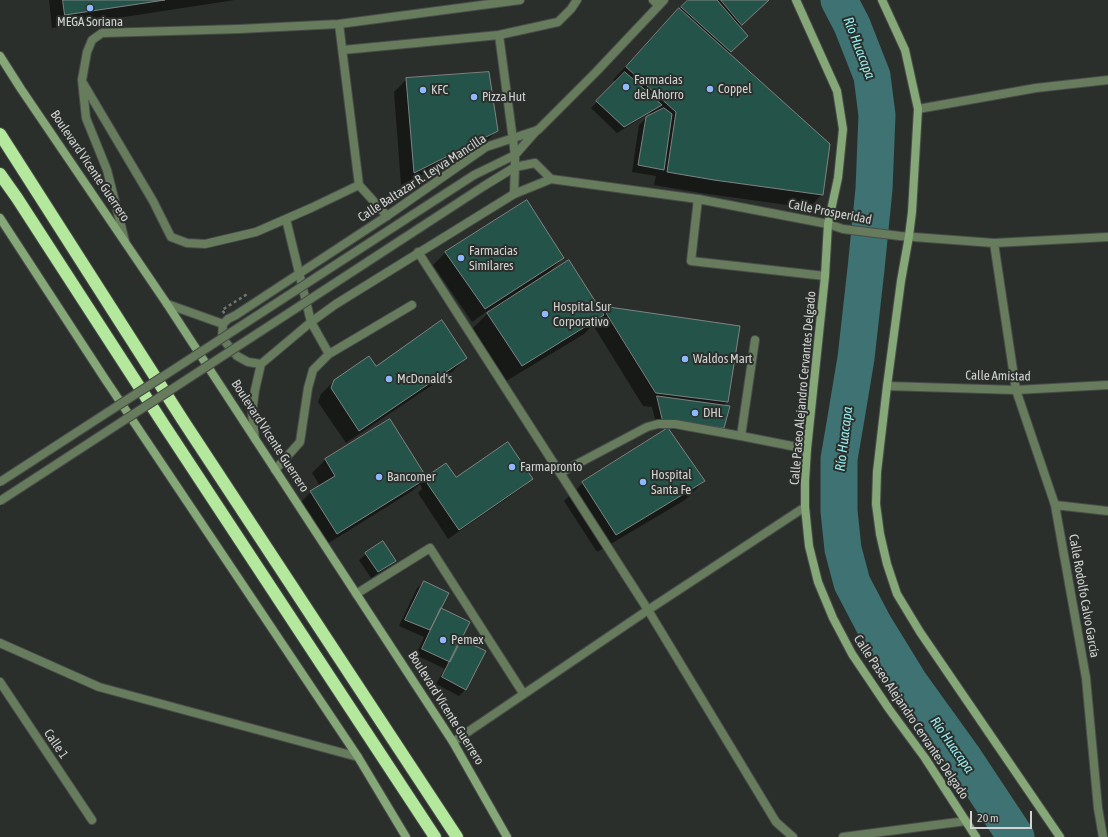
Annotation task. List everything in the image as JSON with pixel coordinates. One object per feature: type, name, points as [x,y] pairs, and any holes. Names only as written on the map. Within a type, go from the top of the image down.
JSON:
[{"type":"highway","points":[[0,134],[184,422],[457,837]]},
{"type":"highway","points":[[0,174],[435,837]]},
{"type":"main road","name":"Calle Paseo Alejandro Cervantes Delgado","points":[[796,0],[837,91],[843,129],[838,178],[828,224],[825,276],[807,449],[805,481],[809,546],[818,582],[833,618],[852,654],[925,758],[976,837]]},
{"type":"main road","points":[[882,0],[905,50],[918,109],[910,236],[901,281],[877,472],[876,504],[880,534],[887,564],[897,594],[924,638],[1060,837]]},
{"type":"main road","name":"Boulevard Vicente Guerrero","points":[[0,56],[20,88],[167,304],[453,742],[507,837]]},
{"type":"main road","points":[[0,218],[105,379],[358,757],[406,837]]},
{"type":"street","points":[[125,241],[107,170],[86,118],[82,80],[87,52],[92,40],[102,33],[340,24],[520,0]]},
{"type":"street","points":[[343,50],[499,35],[558,22],[571,9],[577,0]]},
{"type":"street","name":"Calle Baltazar R. Leyva Mancilla","points":[[226,322],[228,319],[236,316],[387,216],[486,147],[538,130],[596,72],[658,2]]},
{"type":"street","points":[[340,24],[359,185],[387,216]]},
{"type":"street","points":[[499,35],[515,155],[514,194]]},
{"type":"street","points":[[82,80],[153,201],[171,237],[187,243],[205,244],[256,232],[359,185]]},
{"type":"street","points":[[918,109],[1036,88],[1108,80]]},
{"type":"street","points":[[0,482],[474,175],[515,155],[538,130]]},
{"type":"street","points":[[0,501],[515,167],[535,163],[551,179],[514,194],[336,304],[311,322],[261,364],[255,390],[252,413],[255,439]]},
{"type":"street","name":"Calle Prosperidad","points":[[551,179],[698,198],[828,224],[844,229],[900,236],[994,243],[1108,237]]},
{"type":"street","points":[[698,198],[691,261],[825,276]]},
{"type":"street","points":[[286,219],[311,322],[329,354]]},
{"type":"street","name":"Calle Rodolfo Calvo García","points":[[994,243],[1016,390],[1056,505],[1086,678],[1098,808],[1103,837]]},
{"type":"street","points":[[418,252],[648,610],[776,822],[793,837]]},
{"type":"street","points":[[167,304],[226,322],[222,338],[237,356],[248,362],[261,364]]},
{"type":"street","points":[[275,470],[300,442],[308,388],[313,370],[329,354],[412,305]]},
{"type":"street","points":[[741,436],[755,340]]},
{"type":"street","name":"Calle Amistad","points":[[887,386],[1016,390],[1108,384]]},
{"type":"street","points":[[560,473],[647,427],[658,424],[675,424],[807,449]]},
{"type":"street","points":[[1056,505],[1108,511]]},
{"type":"street","points":[[453,742],[648,610],[806,506]]},
{"type":"street","points":[[356,594],[430,548],[524,693]]},
{"type":"street","points":[[0,643],[99,687],[358,757]]},
{"type":"street","name":"Calle 1","points":[[0,682],[92,820]]},
{"type":"street","points":[[843,837],[966,821]]},
{"type":"path","points":[[226,322],[222,310],[249,293]]},
{"type":"building","name":"MEGA Soriana","points":[[63,0],[165,0],[65,15]]},
{"type":"building","points":[[688,0],[717,0],[748,36],[731,52],[681,7]]},
{"type":"building","points":[[721,0],[769,0],[742,25]]},
{"type":"building","name":"Coppel","points":[[679,8],[830,144],[823,195],[667,172],[676,112],[626,67]]},
{"type":"building","points":[[489,72],[498,131],[414,173],[406,78]]},
{"type":"building","name":"Farmacias del Ahorro","points":[[625,72],[662,105],[624,127],[596,101]]},
{"type":"building","points":[[664,108],[672,114],[664,170],[638,165],[646,117]]},
{"type":"building","points":[[527,200],[564,258],[485,309],[445,252]]},
{"type":"building","name":"Hospital Sur Corporativo","points":[[569,260],[604,315],[522,366],[487,313]]},
{"type":"building","name":"Waldos Mart","points":[[602,306],[740,326],[728,402],[656,393]]},
{"type":"building","points":[[442,320],[467,358],[359,431],[331,388],[334,380],[369,356],[376,366]]},
{"type":"building","name":"DHL","points":[[657,396],[730,406],[724,428],[663,421]]},
{"type":"building","name":"Bancomer","points":[[390,419],[427,478],[337,534],[310,491],[335,476],[325,459]]},
{"type":"building","name":"Hospital Santa Fe","points":[[668,428],[705,481],[616,535],[582,482]]},
{"type":"building","points":[[508,442],[533,479],[459,530],[427,483],[432,479],[430,474],[446,463],[456,477]]},
{"type":"building","points":[[383,541],[396,561],[378,572],[365,553]]},
{"type":"building","name":"Pemex","points":[[424,581],[449,593],[430,630],[405,620]]},
{"type":"building","name":"Pemex","points":[[441,608],[470,622],[450,662],[422,649]]},
{"type":"building","name":"Pemex","points":[[461,639],[486,651],[466,690],[442,677]]},
{"type":"waterway","name":"Río Huacapa","points":[[839,0],[852,25],[872,76],[877,115],[874,189],[866,269],[856,358],[839,459],[839,511],[843,549],[852,583],[874,625],[909,682],[963,757],[1016,837]]},
{"type":"place","name":"MEGA Soriana","points":[[90,8]]},
{"type":"place","name":"Farmacias del Ahorro","points":[[626,87]]},
{"type":"place","name":"Coppel","points":[[710,89]]},
{"type":"place","name":"KFC","points":[[423,90]]},
{"type":"place","name":"Pizza Hut","points":[[474,97]]},
{"type":"place","name":"Farmacias Similares","points":[[461,258]]},
{"type":"place","name":"Hospital Sur Corporativo","points":[[545,314]]},
{"type":"place","name":"Waldos Mart","points":[[685,359]]},
{"type":"place","name":"McDonald's","points":[[389,379]]},
{"type":"place","name":"DHL","points":[[695,413]]},
{"type":"place","name":"Farmapronto","points":[[512,467]]},
{"type":"place","name":"Bancomer","points":[[379,477]]},
{"type":"place","name":"Hospital Santa Fe","points":[[643,482]]},
{"type":"place","name":"Pemex","points":[[443,640]]}]
